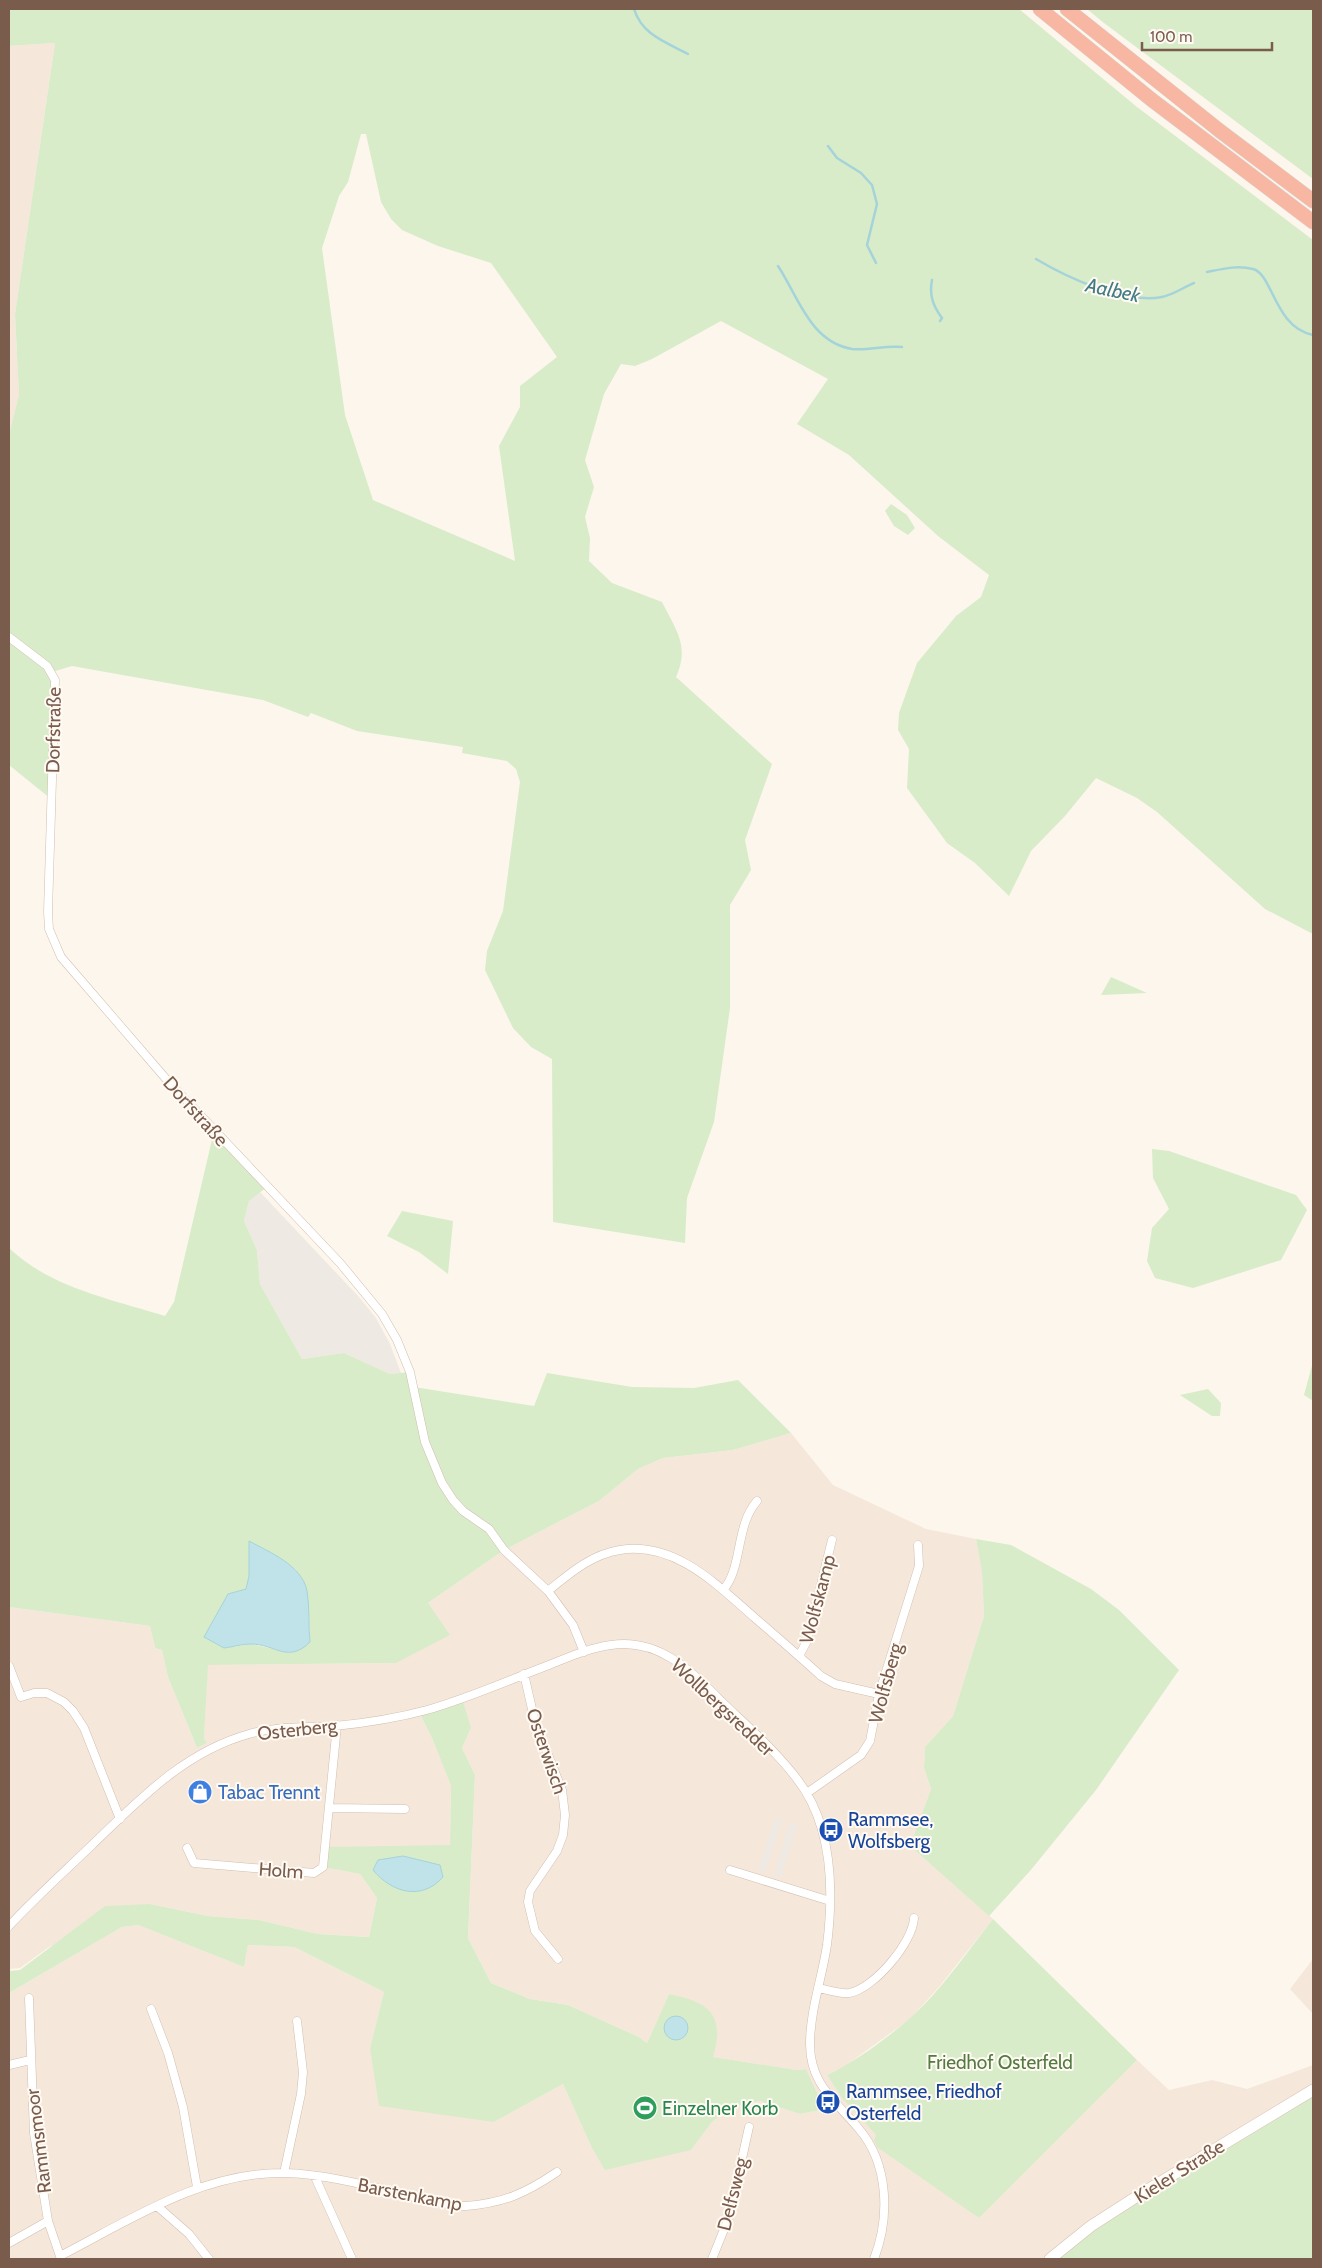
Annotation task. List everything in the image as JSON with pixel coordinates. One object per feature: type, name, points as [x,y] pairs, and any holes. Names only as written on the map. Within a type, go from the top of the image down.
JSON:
[{"type":"highway","points":[[1040,9],[1204,141],[1313,222]]},
{"type":"highway","points":[[1067,9],[1220,131],[1313,201]]},
{"type":"street","name":"Dorfstraße","points":[[9,637],[47,666],[55,680],[48,912],[49,930],[58,952],[167,1080],[340,1263],[382,1314],[397,1340],[410,1372],[425,1442],[442,1483],[463,1511],[489,1528],[504,1550],[548,1591]]},
{"type":"street","points":[[722,1590],[731,1576],[748,1512],[757,1501]]},
{"type":"street","name":"Wolfskamp","points":[[799,1656],[807,1641],[832,1540]]},
{"type":"street","name":"Wolfsberg","points":[[807,1793],[861,1755],[867,1747],[879,1694],[919,1566],[918,1545]]},
{"type":"street","name":"Wolfskamp","points":[[548,1591],[582,1565],[600,1556],[618,1550],[647,1549],[685,1563],[722,1590],[829,1681],[879,1694]]},
{"type":"street","points":[[548,1591],[573,1625],[584,1652]]},
{"type":"street","name":"Wollbergsredder","points":[[584,1652],[612,1644],[629,1644],[662,1651],[675,1659],[707,1686],[784,1764],[807,1793],[819,1817],[825,1837],[830,1901],[827,1942],[812,2022],[810,2045],[815,2072],[823,2090],[864,2135],[875,2159],[883,2185],[885,2208],[882,2230],[874,2259]]},
{"type":"street","name":"Osterberg","points":[[9,1926],[153,1787],[178,1768],[225,1742],[266,1730],[376,1721],[424,1711],[584,1652]]},
{"type":"street","points":[[9,1666],[22,1697],[34,1693],[47,1693],[64,1702],[81,1721],[120,1818]]},
{"type":"street","name":"Osterwisch","points":[[524,1674],[535,1722],[562,1790],[565,1815],[563,1835],[557,1851],[530,1890],[528,1902],[534,1930],[558,1959]]},
{"type":"street","name":"Holm","points":[[187,1848],[194,1863],[314,1873],[323,1867],[326,1860],[337,1725]]},
{"type":"street","points":[[329,1808],[405,1809]]},
{"type":"street","points":[[730,1870],[830,1901]]},
{"type":"street","points":[[819,1988],[851,1993],[880,1974],[911,1936],[914,1918]]},
{"type":"street","name":"Rammsmoor","points":[[29,1998],[34,2133],[48,2221],[60,2258]]},
{"type":"street","points":[[151,2009],[168,2054],[183,2107],[197,2187]]},
{"type":"street","points":[[284,2173],[302,2094],[303,2072],[297,2021]]},
{"type":"street","name":"Rammsmoor","points":[[9,2065],[30,2060]]},
{"type":"street","name":"Kieler Straße","points":[[1050,2259],[1091,2226],[1136,2197],[1313,2090]]},
{"type":"street","name":"Delfsweg","points":[[712,2259],[729,2217],[749,2127]]},
{"type":"street","name":"Barstenkamp","points":[[60,2258],[157,2206],[197,2187],[242,2177],[284,2173],[333,2178],[464,2206],[502,2200],[532,2189],[557,2172]]},
{"type":"street","points":[[315,2177],[352,2259]]},
{"type":"street","points":[[157,2206],[188,2234],[209,2259]]},
{"type":"street","points":[[9,2242],[48,2221]]},
{"type":"shaded area","points":[[55,43],[15,314],[19,395],[9,434],[9,46]]},
{"type":"shaded area","points":[[260,1192],[359,1297],[376,1318],[390,1344],[401,1373],[390,1374],[344,1353],[302,1359],[260,1284],[257,1250],[244,1221],[249,1201]]},
{"type":"shaded area","points":[[791,1433],[833,1485],[926,1529],[976,1539],[982,1571],[984,1616],[953,1716],[925,1747],[924,1768],[931,1789],[910,1846],[993,1919],[939,1987],[910,2019],[845,2066],[827,2075],[842,2098],[876,2135],[979,2218],[1137,2060],[1169,2090],[1212,2080],[1247,2089],[1313,2065],[1313,2090],[1050,2259],[9,2259],[9,1993],[122,1927],[138,1925],[244,1967],[248,1945],[294,1947],[384,1992],[370,2048],[494,2122],[563,2084],[591,2146],[691,2150],[712,2122],[733,2106],[760,2101],[800,2114],[829,2108],[819,2097],[806,2069],[797,2070],[712,2057],[716,2044],[669,1994],[647,2043],[639,2037],[568,2005],[530,1999],[491,1983],[468,1938],[475,1775],[462,1748],[471,1728],[419,1712],[432,1738],[451,1786],[450,1845],[324,1867],[360,1874],[377,1898],[369,1937],[318,1934],[259,1920],[208,1916],[150,1904],[49,1947],[20,1968],[9,1969],[9,1607],[150,1626],[155,1648],[162,1650],[168,1677],[197,1748],[207,1743],[204,1739],[207,1665],[396,1663],[428,1603],[504,1550],[599,1501],[638,1469],[663,1458],[733,1450]]},
{"type":"shaded area","points":[[775,1818],[782,1820],[765,1872],[758,1870]]},
{"type":"shaded area","points":[[790,1822],[797,1825],[781,1877],[774,1875]]},
{"type":"shaded area","points":[[1313,1959],[1313,2014],[1290,1989]]},
{"type":"green space","points":[[9,9],[1019,9],[1137,107],[1313,240],[1313,934],[1265,909],[1157,812],[1137,798],[1096,778],[1065,816],[1031,851],[1009,896],[975,863],[947,843],[907,788],[909,749],[898,730],[899,713],[917,663],[956,616],[981,597],[989,575],[938,536],[849,455],[797,424],[828,379],[721,321],[652,359],[635,366],[621,364],[604,394],[585,460],[594,487],[585,517],[590,538],[589,561],[612,583],[662,602],[680,638],[682,656],[676,677],[772,764],[745,840],[751,870],[730,905],[730,1008],[714,1122],[687,1198],[685,1243],[553,1222],[552,1059],[531,1047],[513,1028],[485,970],[487,951],[503,911],[520,782],[516,769],[507,761],[462,753],[463,747],[357,731],[311,713],[308,717],[263,700],[72,666],[52,672],[51,799],[9,765],[9,434],[19,395],[15,314],[55,43],[9,46]],"holes":[[[361,134],[366,134],[381,202],[391,219],[402,230],[438,246],[491,263],[557,357],[520,386],[520,407],[499,446],[515,561],[373,500],[345,415],[322,248],[339,196],[348,182]]]},
{"type":"green space","points":[[1087,9],[1313,9],[1313,179],[1104,23]]},
{"type":"green space","points":[[891,504],[907,515],[915,528],[908,535],[894,526],[885,511]]},
{"type":"green space","points":[[1111,977],[1147,993],[1101,995]]},
{"type":"green space","points":[[214,1131],[267,1187],[249,1201],[244,1221],[257,1250],[260,1284],[302,1359],[344,1353],[390,1374],[410,1372],[414,1387],[534,1406],[547,1373],[632,1387],[694,1388],[738,1380],[791,1433],[733,1450],[663,1458],[638,1469],[599,1501],[504,1550],[428,1603],[450,1635],[396,1663],[208,1665],[204,1739],[207,1743],[197,1748],[168,1677],[162,1650],[155,1648],[150,1626],[9,1607],[9,1248],[26,1262],[44,1273],[63,1283],[103,1298],[165,1316],[174,1302]],"holes":[[[249,1542],[296,1570],[308,1601],[310,1642],[290,1653],[252,1644],[224,1648],[205,1637],[228,1594],[246,1589],[249,1576]]]},
{"type":"green space","points":[[1152,1149],[1169,1151],[1296,1195],[1307,1210],[1281,1260],[1193,1288],[1155,1278],[1147,1261],[1152,1228],[1169,1209],[1153,1178]]},
{"type":"green space","points":[[402,1211],[453,1221],[448,1274],[419,1252],[387,1236]]},
{"type":"green space","points":[[1313,1362],[1313,1401],[1304,1395]]},
{"type":"green space","points":[[1208,1389],[1221,1403],[1220,1416],[1212,1416],[1180,1395]]},
{"type":"green space","points":[[976,1539],[1011,1545],[1091,1589],[1119,1610],[1179,1670],[1096,1790],[1030,1871],[989,1916],[910,1846],[931,1789],[924,1768],[925,1747],[953,1716],[984,1616],[982,1572]]},
{"type":"green space","points":[[462,1698],[471,1728],[462,1748],[475,1775],[468,1938],[491,1983],[530,1999],[568,2005],[639,2037],[647,2043],[669,1994],[694,2001],[710,2012],[715,2020],[717,2030],[713,2057],[797,2070],[806,2069],[819,2097],[830,2108],[800,2114],[760,2101],[733,2106],[712,2122],[691,2150],[605,2170],[591,2146],[563,2084],[494,2122],[379,2106],[370,2048],[384,1992],[294,1947],[248,1945],[244,1967],[138,1925],[122,1927],[9,1993],[9,1971],[20,1970],[105,1906],[150,1904],[208,1916],[259,1920],[318,1934],[369,1937],[377,1898],[360,1874],[323,1867],[326,1847],[450,1845],[451,1786],[432,1738],[419,1712]]},
{"type":"green space","name":"Friedhof Osterfeld","points":[[993,1919],[1137,2060],[979,2218],[877,2147],[874,2140],[876,2135],[842,2098],[827,2075],[870,2050],[900,2027],[932,1997]]},
{"type":"green space","points":[[1313,2090],[1313,2259],[1050,2259]]},
{"type":"water","points":[[249,1541],[284,1560],[299,1574],[304,1582],[308,1597],[310,1642],[295,1652],[281,1651],[251,1644],[224,1648],[204,1637],[228,1594],[246,1589],[249,1576]]},
{"type":"water","points":[[403,1856],[440,1865],[443,1877],[435,1885],[426,1889],[407,1891],[389,1884],[373,1870],[378,1860]]},
{"type":"water","points":[[676,2016],[681,2017],[687,2023],[687,2033],[681,2039],[676,2040],[671,2039],[665,2033],[664,2028],[665,2023],[671,2017]]},
{"type":"waterway","points":[[634,9],[638,18],[649,32],[688,54]]},
{"type":"waterway","points":[[828,146],[837,158],[861,173],[872,185],[877,204],[867,245],[876,263]]},
{"type":"waterway","name":"Aalbek","points":[[1036,259],[1064,274],[1097,288],[1131,297],[1162,297],[1194,283]]},
{"type":"waterway","points":[[778,266],[815,328],[838,345],[852,349],[902,347]]},
{"type":"waterway","name":"Aalbek","points":[[1207,272],[1241,267],[1253,269],[1260,273],[1282,312],[1290,322],[1300,330],[1313,335]]},
{"type":"waterway","points":[[932,280],[931,295],[934,305],[942,318],[940,321]]},
{"type":"place","name":"Tabac Trennt","points":[[200,1792]]},
{"type":"place","name":"Rammsee, Wolfsberg","points":[[831,1830]]},
{"type":"place","name":"Rammsee, Friedhof Osterfeld","points":[[828,2102]]},
{"type":"place","name":"Einzelner Korb","points":[[645,2108]]}]
